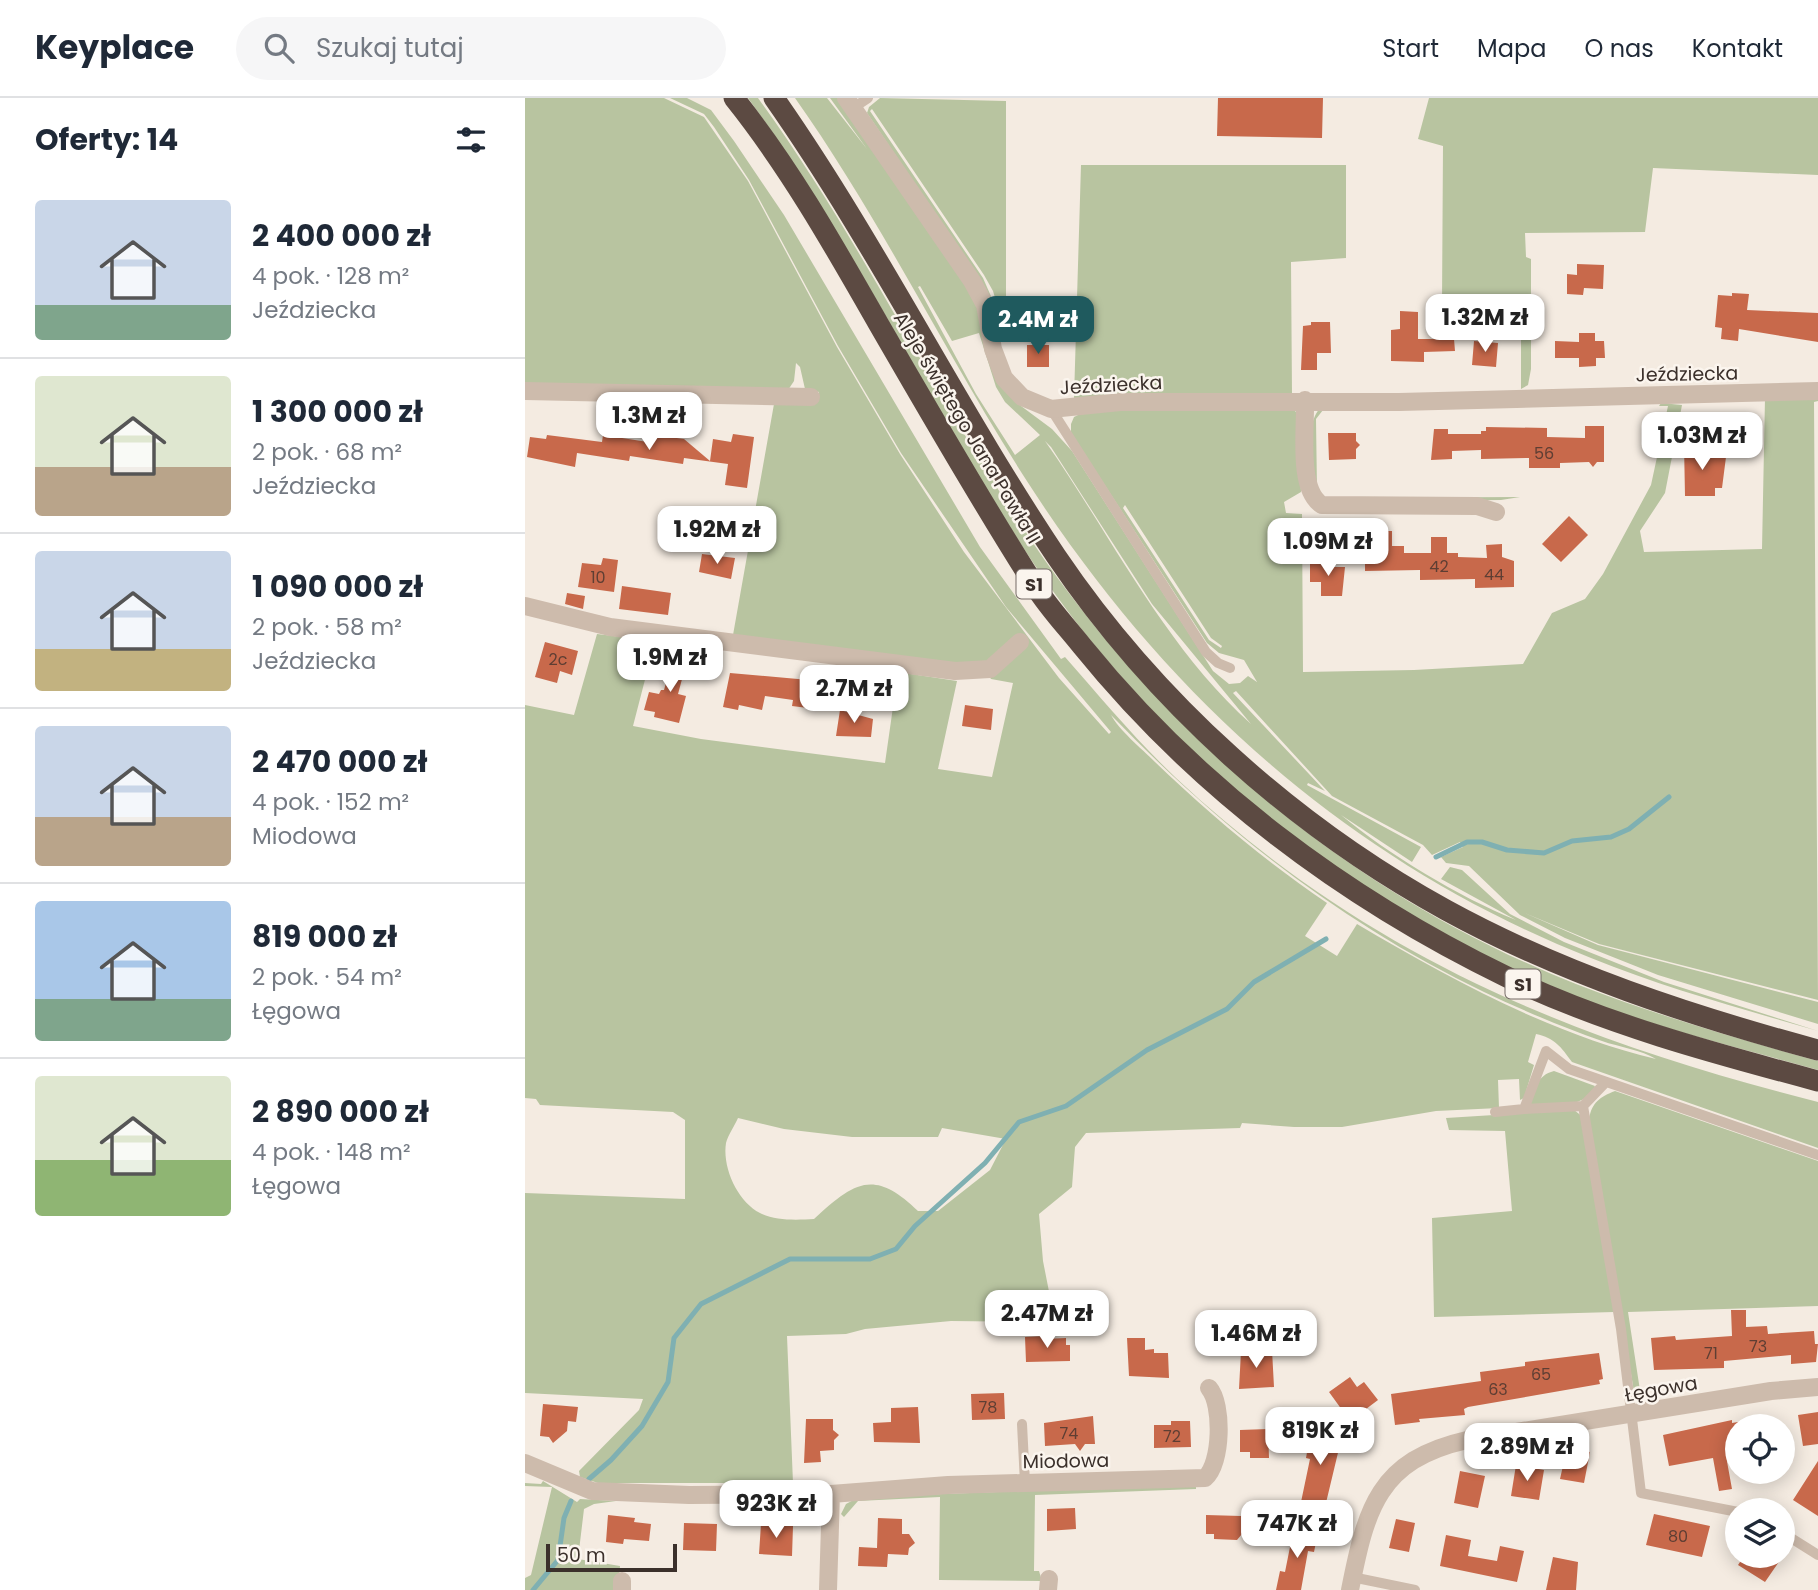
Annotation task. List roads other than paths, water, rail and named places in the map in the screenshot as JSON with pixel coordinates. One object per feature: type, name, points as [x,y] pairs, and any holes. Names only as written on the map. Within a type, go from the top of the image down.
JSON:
[{"type":"highway","name":"Aleje świętego Jana Pawła II","points":[[734,98],[789,173],[831,239],[963,471],[1038,591],[1152,726],[1203,774],[1259,822],[1355,891],[1431,937],[1508,978],[1640,1029],[1818,1081]]},
{"type":"highway","name":"Aleje świętego Jana Pawła II","points":[[774,98],[857,223],[991,456],[1058,558],[1130,652],[1223,748],[1322,830],[1369,864],[1447,910],[1521,947],[1605,981],[1818,1051]]},
{"type":"street","name":"Jeździecka","points":[[849,103],[985,305],[993,349],[1004,378],[1022,397],[1051,409],[1120,402],[1399,402],[1818,391]]},
{"type":"street","points":[[525,391],[698,397],[811,397]]},
{"type":"street","points":[[1305,400],[1306,477],[1310,493],[1322,505],[1478,506],[1496,512]]},
{"type":"street","points":[[525,606],[610,627],[955,671],[990,669],[1020,642]]},
{"type":"street","name":"Łęgowa","points":[[1351,1584],[1364,1529],[1375,1501],[1387,1483],[1412,1459],[1445,1445],[1771,1391],[1818,1387]]},
{"type":"street","name":"Miodowa","points":[[525,1462],[574,1486],[592,1491],[689,1495],[831,1494],[1025,1483],[1205,1478],[1218,1458],[1216,1403],[1209,1388]]},
{"type":"street","points":[[828,1590],[831,1494]]},
{"type":"lane","points":[[849,103],[868,98]]},
{"type":"lane","points":[[1051,409],[1206,652],[1218,663],[1230,668]]},
{"type":"lane","points":[[1524,1109],[1546,1051],[1569,1069],[1818,1155]]},
{"type":"lane","points":[[1495,1112],[1583,1106],[1606,1082]]},
{"type":"lane","points":[[1583,1106],[1634,1415],[1641,1493],[1725,1509]]},
{"type":"lane","points":[[1022,1424],[1025,1483]]},
{"type":"lane","points":[[1795,1541],[1818,1555]]},
{"type":"lane","points":[[1351,1584],[1415,1590]]},
{"type":"waterway","points":[[1436,857],[1467,842],[1482,842],[1507,850],[1544,853],[1572,841],[1611,837],[1629,829],[1669,797]]},
{"type":"waterway","points":[[589,1479],[611,1460],[642,1426],[668,1382],[674,1338],[701,1304],[790,1259],[870,1259],[896,1249],[915,1226],[985,1163],[1019,1122],[1066,1106],[1147,1050],[1227,1009],[1254,982],[1326,939]]},
{"type":"waterway","points":[[533,1590],[558,1560],[564,1518],[571,1501]]}]
